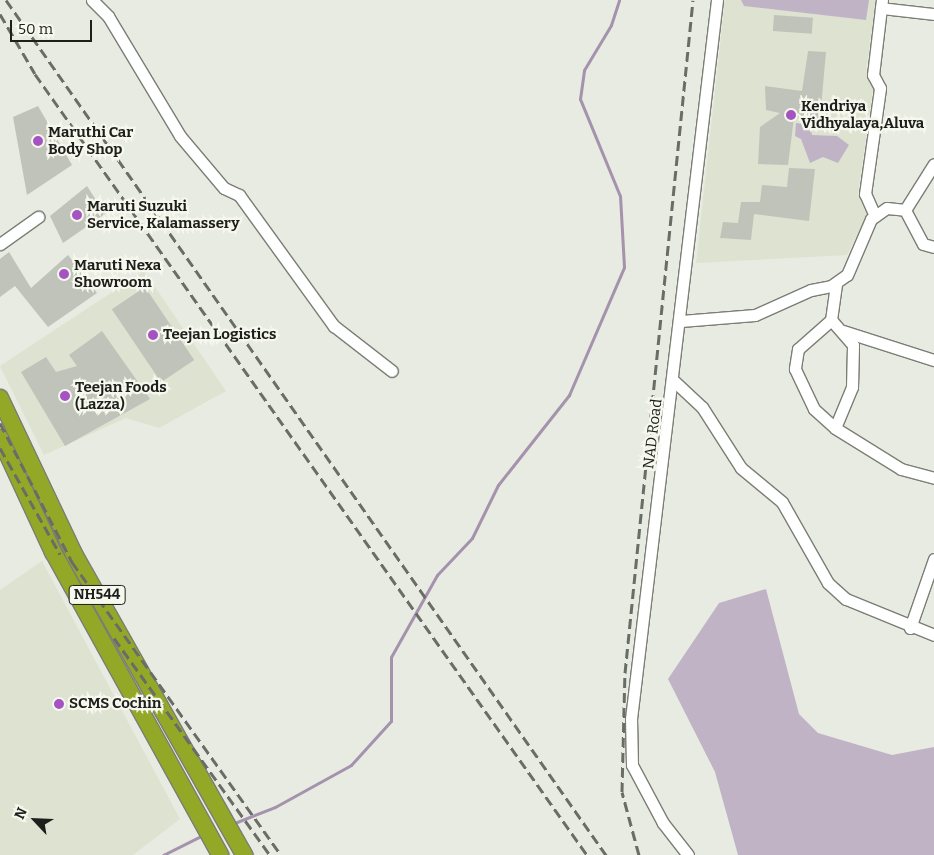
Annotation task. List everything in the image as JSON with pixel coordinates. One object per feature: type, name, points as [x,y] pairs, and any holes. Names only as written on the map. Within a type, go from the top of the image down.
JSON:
[{"type":"highway","name":"NH544","points":[[0,398],[74,554],[207,785],[244,855]]},
{"type":"highway","name":"NH544","points":[[0,438],[53,552],[186,798],[220,855]]},
{"type":"street","points":[[92,0],[108,16],[180,136],[224,188],[239,195],[334,326],[392,371]]},
{"type":"street","name":"NAD Road","points":[[688,855],[662,823],[632,765],[631,719],[682,321],[717,0]]},
{"type":"street","points":[[875,216],[865,194],[880,88],[873,75],[881,4],[934,14]]},
{"type":"street","points":[[905,210],[934,164]]},
{"type":"street","points":[[682,321],[754,315],[836,283],[847,275],[875,216],[887,208],[905,210]]},
{"type":"street","points":[[905,210],[923,244],[934,247]]},
{"type":"street","points":[[0,244],[38,217]]},
{"type":"street","points":[[836,283],[831,320],[798,349],[795,369],[814,409],[835,428],[901,469],[934,478]]},
{"type":"street","points":[[831,320],[853,346],[852,387],[835,428]]},
{"type":"street","points":[[842,331],[934,360]]},
{"type":"street","points":[[674,381],[702,408],[741,468],[782,502],[828,583],[846,599],[910,628],[934,635]]},
{"type":"street","points":[[910,628],[934,559]]},
{"type":"shaded area","name":"Kendriya Vidhyalaya,Aluva","points":[[725,0],[876,0],[866,70],[873,89],[858,193],[867,215],[847,255],[696,263]]},
{"type":"shaded area","points":[[741,0],[869,0],[866,20],[744,6]]},
{"type":"shaded area","points":[[796,123],[810,125],[812,135],[837,136],[849,145],[838,163],[823,157],[810,163],[801,139],[795,136]]},
{"type":"shaded area","points":[[144,271],[226,391],[159,428],[126,418],[44,455],[0,366]]},
{"type":"shaded area","name":"SCMS Cochin","points":[[42,561],[180,819],[133,855],[0,855],[0,590]]},
{"type":"shaded area","points":[[766,589],[799,714],[818,733],[892,755],[934,747],[934,855],[738,855],[715,772],[668,679],[719,603]]},
{"type":"building","points":[[774,15],[813,18],[812,34],[773,31]]},
{"type":"building","points":[[808,51],[826,52],[820,119],[794,118],[788,165],[758,164],[760,127],[780,113],[766,110],[765,86],[802,91]]},
{"type":"building","name":"Maruthi Car Body Shop","points":[[38,106],[72,165],[27,195],[13,117]]},
{"type":"building","points":[[789,168],[815,169],[809,221],[754,214],[751,240],[720,238],[723,222],[738,223],[741,202],[760,202],[762,185],[787,187]]},
{"type":"building","name":"Maruti Suzuki Service, Kalamassery","points":[[87,186],[105,214],[63,243],[50,216]]},
{"type":"building","name":"Maruti Nexa Showroom","points":[[9,252],[31,288],[68,255],[97,293],[48,327],[15,286],[0,297],[0,259]]},
{"type":"building","name":"Teejan Logistics","points":[[145,287],[194,360],[161,382],[112,309]]},
{"type":"building","points":[[102,331],[150,399],[65,446],[21,372],[46,357],[56,372],[77,366],[69,355]]},
{"type":"waterway","points":[[232,824],[275,807],[351,765],[391,721],[391,657],[437,575],[472,538],[498,485],[569,395],[624,267],[620,196],[580,99],[584,70],[611,25],[619,0]]},
{"type":"waterway","points":[[163,855],[203,835]]},
{"type":"railway","points":[[6,0],[606,855]]},
{"type":"railway","points":[[639,855],[622,792],[625,673],[693,0]]},
{"type":"railway","points":[[0,14],[35,74],[587,855]]},
{"type":"railway","points":[[0,423],[72,562],[281,855]]},
{"type":"railway","points":[[0,448],[60,554]]},
{"type":"railway","points":[[114,638],[270,855]]},
{"type":"place","name":"Kendriya Vidhyalaya,Aluva","points":[[791,115]]},
{"type":"place","name":"Maruthi Car Body Shop","points":[[38,141]]},
{"type":"place","name":"Maruti Suzuki Service, Kalamassery","points":[[77,215]]},
{"type":"place","name":"Maruti Nexa Showroom","points":[[64,274]]},
{"type":"place","name":"Teejan Logistics","points":[[153,335]]},
{"type":"place","name":"Teejan Foods (Lazza)","points":[[65,396]]},
{"type":"place","name":"SCMS Cochin","points":[[59,704]]}]
